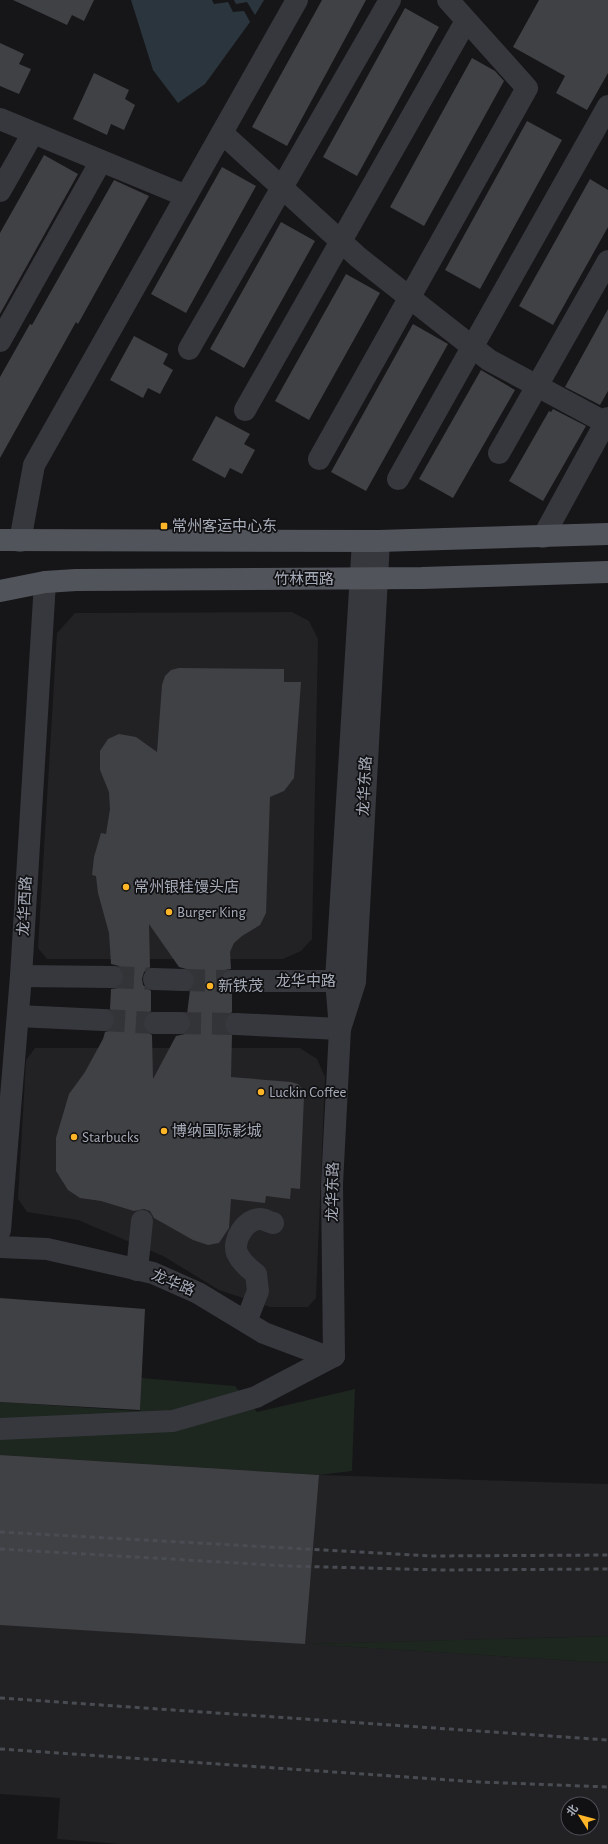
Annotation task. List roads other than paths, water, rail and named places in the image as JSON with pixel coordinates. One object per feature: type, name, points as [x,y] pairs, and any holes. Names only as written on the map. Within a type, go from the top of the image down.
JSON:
[{"type":"main road","points":[[10,541],[371,541],[608,534]]},
{"type":"main road","name":"竹林西路","points":[[0,591],[45,582],[76,580],[369,578],[608,572]]},
{"type":"street","points":[[10,541],[34,465],[297,0]]},
{"type":"street","points":[[189,349],[390,0]]},
{"type":"street","points":[[320,459],[527,88],[448,0]]},
{"type":"street","points":[[245,410],[466,21]]},
{"type":"street","points":[[398,479],[608,106]]},
{"type":"street","points":[[0,119],[186,196]]},
{"type":"street","points":[[0,191],[33,133]]},
{"type":"street","points":[[222,133],[358,257],[489,360],[607,422],[543,537]]},
{"type":"street","points":[[0,341],[101,161]]},
{"type":"street","points":[[499,453],[608,261]]},
{"type":"street","name":"龙华东路","points":[[334,1356],[332,1184],[340,1029],[345,981],[371,541]]},
{"type":"street","name":"龙华西路","points":[[0,1230],[21,976],[45,582]]},
{"type":"street","points":[[21,976],[112,977]]},
{"type":"street","points":[[154,979],[183,980]]},
{"type":"street","name":"龙华中路","points":[[232,980],[345,981]]},
{"type":"street","points":[[18,1016],[103,1020]]},
{"type":"street","points":[[155,1023],[179,1023]]},
{"type":"street","points":[[236,1024],[340,1029]]},
{"type":"street","points":[[246,1322],[258,1291],[256,1274],[244,1264],[236,1252],[238,1235],[249,1222],[261,1219],[273,1223]]},
{"type":"street","points":[[137,1270],[142,1221]]},
{"type":"street","name":"龙华路","points":[[0,1247],[47,1249],[153,1273],[198,1293],[264,1333],[320,1354],[334,1356]]},
{"type":"street","points":[[0,1429],[173,1421],[256,1397],[334,1356]]},
{"type":"tunnel","points":[[112,977],[154,979]]},
{"type":"tunnel","points":[[183,980],[232,981]]},
{"type":"tunnel","points":[[103,1020],[155,1023]]},
{"type":"tunnel","points":[[179,1023],[236,1024]]},
{"type":"railway","points":[[0,1532],[430,1556],[608,1555]]},
{"type":"railway","points":[[0,1549],[288,1566],[442,1570],[608,1569]]},
{"type":"railway","points":[[0,1698],[608,1740]]},
{"type":"railway","points":[[0,1749],[479,1782],[608,1787]]},
{"type":"place","name":"常州客运中心东","points":[[164,526]]},
{"type":"place","name":"常州银桂馒头店","points":[[126,887]]},
{"type":"place","name":"Burger King","points":[[169,912]]},
{"type":"place","name":"新铁茂","points":[[210,986]]},
{"type":"place","name":"Luckin Coffee","points":[[261,1092]]},
{"type":"place","name":"博纳国际影城","points":[[164,1131]]},
{"type":"place","name":"Starbucks","points":[[74,1137]]}]
